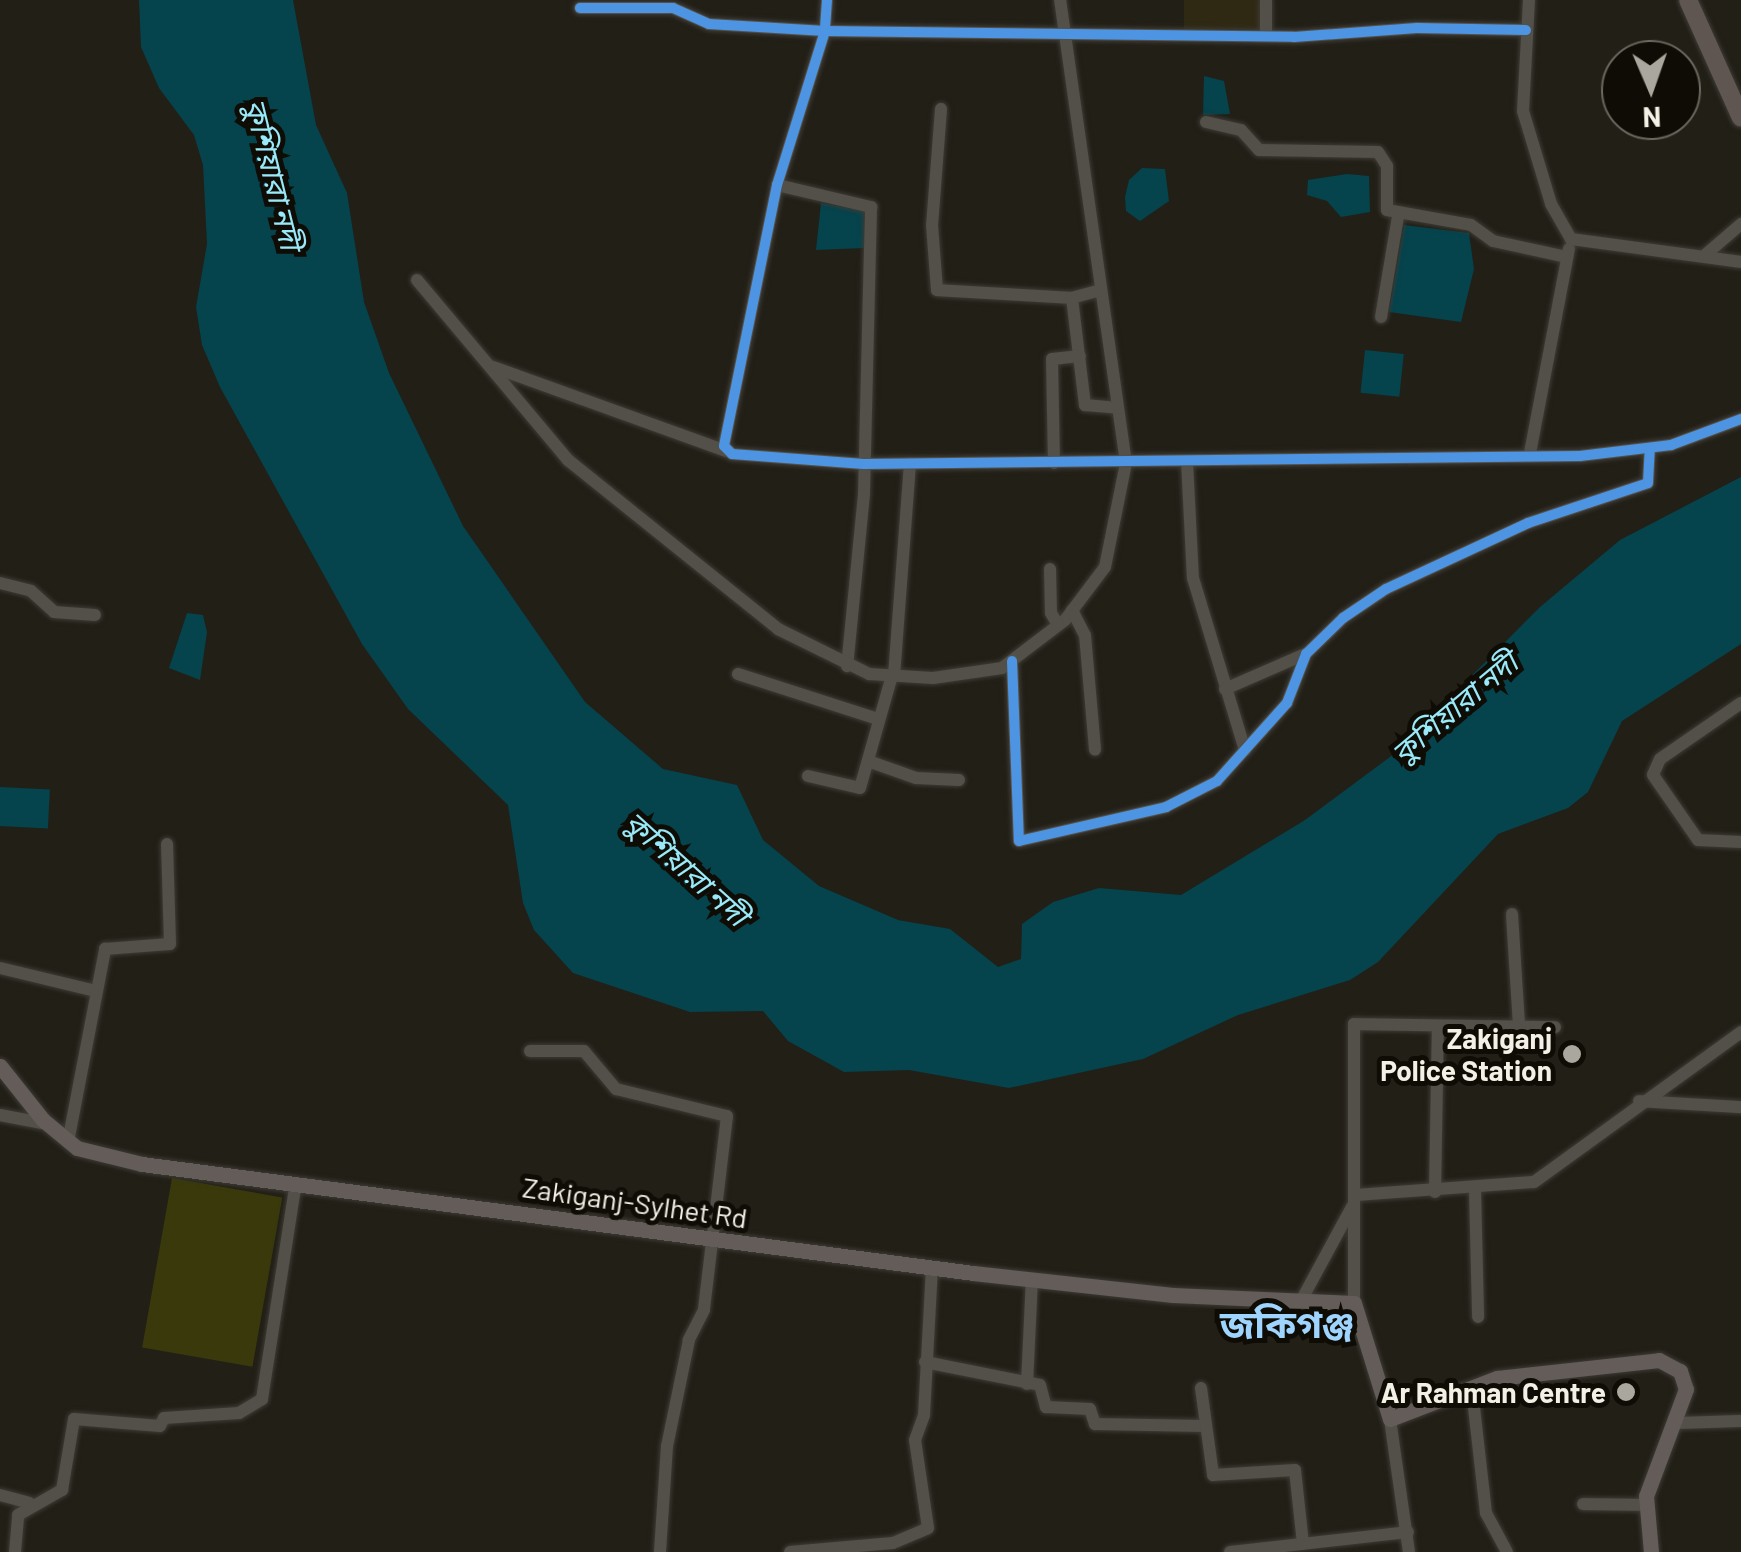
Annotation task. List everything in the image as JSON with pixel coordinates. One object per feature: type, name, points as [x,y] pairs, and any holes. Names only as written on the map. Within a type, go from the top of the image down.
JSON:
[{"type":"highway","points":[[1688,0],[1741,118]]},
{"type":"main road","name":"Zakiganj-Sylhet Rd","points":[[0,1066],[47,1124],[68,1142],[142,1164],[295,1188],[1032,1279],[1173,1295],[1354,1303]]},
{"type":"main road","points":[[1354,1303],[1390,1419],[1498,1378],[1660,1360],[1680,1372],[1686,1389],[1647,1505],[1650,1552]]},
{"type":"street","points":[[726,451],[777,185],[825,31],[827,0]]},
{"type":"street","points":[[416,280],[568,460],[614,504],[778,629],[846,666],[893,676],[934,678],[1012,661],[1058,625],[1105,567],[1126,463],[1060,0]]},
{"type":"street","points":[[1266,0],[1266,36]]},
{"type":"street","points":[[1528,0],[1523,111],[1551,204],[1571,239],[1530,453]]},
{"type":"street","points":[[580,8],[673,8],[708,24],[825,31],[1266,36],[1526,30]]},
{"type":"street","points":[[941,109],[932,225],[937,290],[1072,298],[1101,290]]},
{"type":"street","points":[[1206,122],[1241,130],[1259,150],[1378,152],[1387,166],[1387,210],[1398,216],[1472,224],[1493,241],[1568,257]]},
{"type":"street","points":[[777,185],[871,207],[864,464],[846,666]]},
{"type":"street","points":[[1381,317],[1398,216]]},
{"type":"street","points":[[1706,255],[1741,224]]},
{"type":"street","points":[[1571,239],[1741,262]]},
{"type":"street","points":[[1072,298],[1085,406],[1118,408]]},
{"type":"street","points":[[1054,464],[1052,359],[1080,356]]},
{"type":"street","points":[[491,366],[726,451],[864,464],[1126,463],[1530,453],[1580,456],[1650,448],[1741,419]]},
{"type":"street","points":[[1225,689],[1306,654],[1386,589],[1549,514],[1648,482],[1650,448]]},
{"type":"street","points":[[1187,461],[1194,578],[1245,750]]},
{"type":"street","points":[[808,776],[856,790],[868,761],[893,676],[910,464]]},
{"type":"street","points":[[1050,569],[1051,613],[1058,625]]},
{"type":"street","points":[[0,583],[30,592],[54,612],[95,616]]},
{"type":"street","points":[[1072,610],[1085,635],[1095,750]]},
{"type":"street","points":[[1012,661],[1019,841],[1166,807],[1217,781],[1286,703],[1306,654]]},
{"type":"street","points":[[738,674],[878,719]]},
{"type":"street","points":[[1741,703],[1660,759],[1653,775],[1698,840],[1741,842]]},
{"type":"street","points":[[868,761],[916,778],[959,780]]},
{"type":"street","points":[[68,1142],[105,949],[170,944],[168,844]]},
{"type":"street","points":[[1512,914],[1519,1025]]},
{"type":"street","points":[[0,968],[96,992]]},
{"type":"street","points":[[1354,1303],[1354,1024],[1555,1027]]},
{"type":"street","points":[[1435,1192],[1438,1027]]},
{"type":"street","points":[[1355,1195],[1475,1190],[1534,1182],[1566,1164],[1639,1101],[1741,1032]]},
{"type":"street","points":[[530,1052],[584,1051],[616,1089],[727,1116],[716,1238],[704,1310],[690,1340],[673,1412],[660,1552]]},
{"type":"street","points":[[1639,1101],[1741,1107]]},
{"type":"street","points":[[0,1115],[47,1124]]},
{"type":"street","points":[[15,1552],[18,1515],[29,1503],[62,1490],[74,1419],[160,1426],[164,1418],[254,1409],[267,1379],[295,1188]]},
{"type":"street","points":[[1475,1190],[1478,1317]]},
{"type":"street","points":[[1302,1299],[1342,1236],[1355,1195]]},
{"type":"street","points":[[790,1552],[892,1547],[928,1528],[915,1440],[924,1415],[932,1267]]},
{"type":"street","points":[[1027,1384],[1032,1279]]},
{"type":"street","points":[[925,1362],[1040,1385],[1046,1408],[1090,1409],[1095,1424],[1204,1426]]},
{"type":"street","points":[[1201,1388],[1213,1474],[1295,1470],[1303,1544]]},
{"type":"street","points":[[1472,1390],[1486,1513],[1507,1552]]},
{"type":"street","points":[[1390,1419],[1409,1552]]},
{"type":"street","points":[[1677,1423],[1741,1420]]},
{"type":"street","points":[[0,1496],[29,1503]]},
{"type":"street","points":[[1583,1504],[1647,1505]]},
{"type":"street","points":[[1230,1552],[1408,1532]]},
{"type":"shaded area","points":[[1184,0],[1260,0],[1260,33],[1184,33]]},
{"type":"shaded area","points":[[172,1178],[282,1197],[252,1367],[142,1347]]},
{"type":"water","name":"কুশিয়ারা নদী","points":[[139,0],[293,0],[316,125],[347,193],[364,302],[389,373],[463,526],[585,702],[663,769],[737,785],[763,840],[819,886],[898,920],[950,929],[998,967],[1021,959],[1022,924],[1053,902],[1099,888],[1181,895],[1305,820],[1394,754],[1540,607],[1620,540],[1741,477],[1741,644],[1622,721],[1588,792],[1568,808],[1498,834],[1378,962],[1350,980],[1238,1015],[1143,1059],[1009,1088],[909,1070],[844,1072],[788,1041],[763,1011],[690,1012],[573,973],[534,930],[523,903],[508,805],[408,709],[362,644],[220,387],[202,345],[196,307],[207,244],[203,165],[194,135],[159,88],[141,47]]},
{"type":"water","points":[[1204,76],[1224,81],[1230,114],[1203,115]]},
{"type":"water","points":[[1142,168],[1165,169],[1169,201],[1140,221],[1126,211],[1125,197],[1129,180]]},
{"type":"water","points":[[1347,174],[1369,176],[1370,212],[1341,217],[1327,201],[1307,195],[1308,180]]},
{"type":"water","points":[[821,203],[864,211],[864,248],[816,250]]},
{"type":"water","points":[[1404,225],[1469,233],[1474,269],[1461,322],[1389,312]]},
{"type":"water","points":[[1365,350],[1404,354],[1399,397],[1361,393]]},
{"type":"water","points":[[187,613],[203,615],[207,632],[200,680],[169,668]]},
{"type":"water","points":[[0,787],[50,790],[48,829],[0,826]]},
{"type":"cycle path","points":[[827,0],[825,31],[777,185],[724,446],[732,454],[864,464],[1580,456],[1671,445],[1741,419]]},
{"type":"cycle path","points":[[580,8],[673,8],[709,24],[825,31],[1294,37],[1417,28],[1526,30]]},
{"type":"cycle path","points":[[1012,661],[1019,841],[1166,807],[1217,781],[1287,703],[1306,654],[1343,618],[1386,589],[1528,523],[1648,483],[1650,448]]},
{"type":"place","name":"Zakiganj Police Station","points":[[1572,1054]]},
{"type":"place","name":"Ar Rahman Centre","points":[[1626,1392]]},
{"type":"district","name":"জকিগঞ্জ","points":[[1287,1324]]}]
